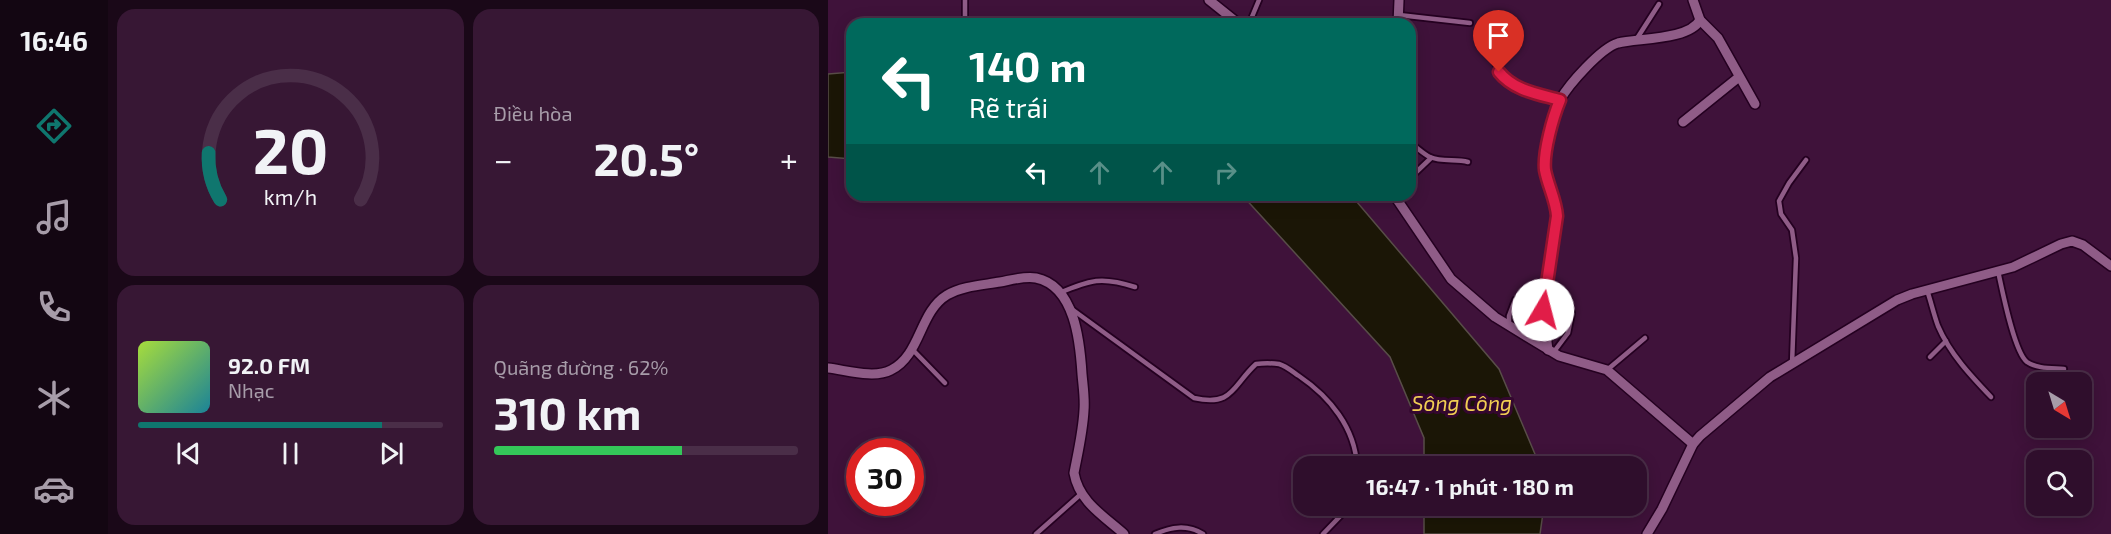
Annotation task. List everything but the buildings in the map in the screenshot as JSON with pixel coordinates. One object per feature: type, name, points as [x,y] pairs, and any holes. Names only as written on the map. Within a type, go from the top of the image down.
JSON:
[{"type":"street","points":[[1209,0],[1232,18]]},
{"type":"street","points":[[1399,0],[1399,18]]},
{"type":"street","points":[[1693,0],[1700,20],[1718,38],[1755,104]]},
{"type":"street","points":[[1550,351],[1543,310],[1557,216],[1556,205],[1545,171],[1545,160],[1555,111],[1560,100],[1605,49],[1616,44],[1683,32],[1697,25],[1700,20]]},
{"type":"street","points":[[1683,122],[1739,77]]},
{"type":"street","points":[[1398,201],[1451,279],[1495,317],[1567,360],[1607,370],[1693,444]]},
{"type":"street","points":[[1647,534],[1662,509],[1693,444],[1700,436],[1756,388],[1897,300],[1998,272],[2072,241],[2083,245],[2111,266]]},
{"type":"street","points":[[828,368],[876,374],[888,372],[898,366],[907,357],[932,310],[939,301],[957,290],[1025,277],[1037,278],[1049,283],[1068,306],[1079,338],[1084,417],[1074,473],[1076,483],[1089,504],[1125,534]]},
{"type":"lane","points":[[965,0],[965,18]]},
{"type":"lane","points":[[1252,18],[1259,0]]},
{"type":"lane","points":[[1635,40],[1659,4]]},
{"type":"lane","points":[[1416,20],[1470,23]]},
{"type":"lane","points":[[1495,63],[1505,79],[1518,87],[1560,100]]},
{"type":"lane","points":[[1416,147],[1431,158],[1457,159],[1468,162]]},
{"type":"lane","points":[[1416,172],[1431,158]]},
{"type":"lane","points":[[1792,364],[1796,258],[1792,230],[1781,214],[1779,201],[1806,160]]},
{"type":"lane","points":[[1998,272],[2010,321],[2025,360],[2034,366],[2064,369]]},
{"type":"lane","points":[[1059,293],[1091,280],[1114,280],[1135,287]]},
{"type":"lane","points":[[1927,290],[1938,326],[1965,369],[1991,397]]},
{"type":"lane","points":[[1509,327],[1509,316],[1515,300]]},
{"type":"lane","points":[[1068,306],[1194,398],[1211,402],[1228,396],[1256,364],[1282,365],[1323,393],[1350,433],[1357,456]]},
{"type":"lane","points":[[1550,351],[1568,333],[1572,313]]},
{"type":"lane","points":[[1607,370],[1645,338]]},
{"type":"lane","points":[[1930,357],[1947,341]]},
{"type":"lane","points":[[911,348],[945,383]]},
{"type":"lane","points":[[1036,534],[1081,494]]},
{"type":"lane","points":[[1323,534],[1340,516]]},
{"type":"lane","points":[[1155,534],[1178,526],[1203,534]]},
{"type":"water","points":[[846,72],[846,158],[828,157],[828,74]]},
{"type":"water","name":"Sông Công","points":[[1247,201],[1356,201],[1499,369],[1536,456],[1424,456],[1424,438],[1390,357]]},
{"type":"water","points":[[1424,516],[1543,516],[1540,534],[1424,534]]},
{"type":"route","points":[[1499,72],[1505,79],[1531,93],[1560,100],[1555,111],[1545,160],[1545,171],[1556,205],[1557,216],[1543,310]]}]
